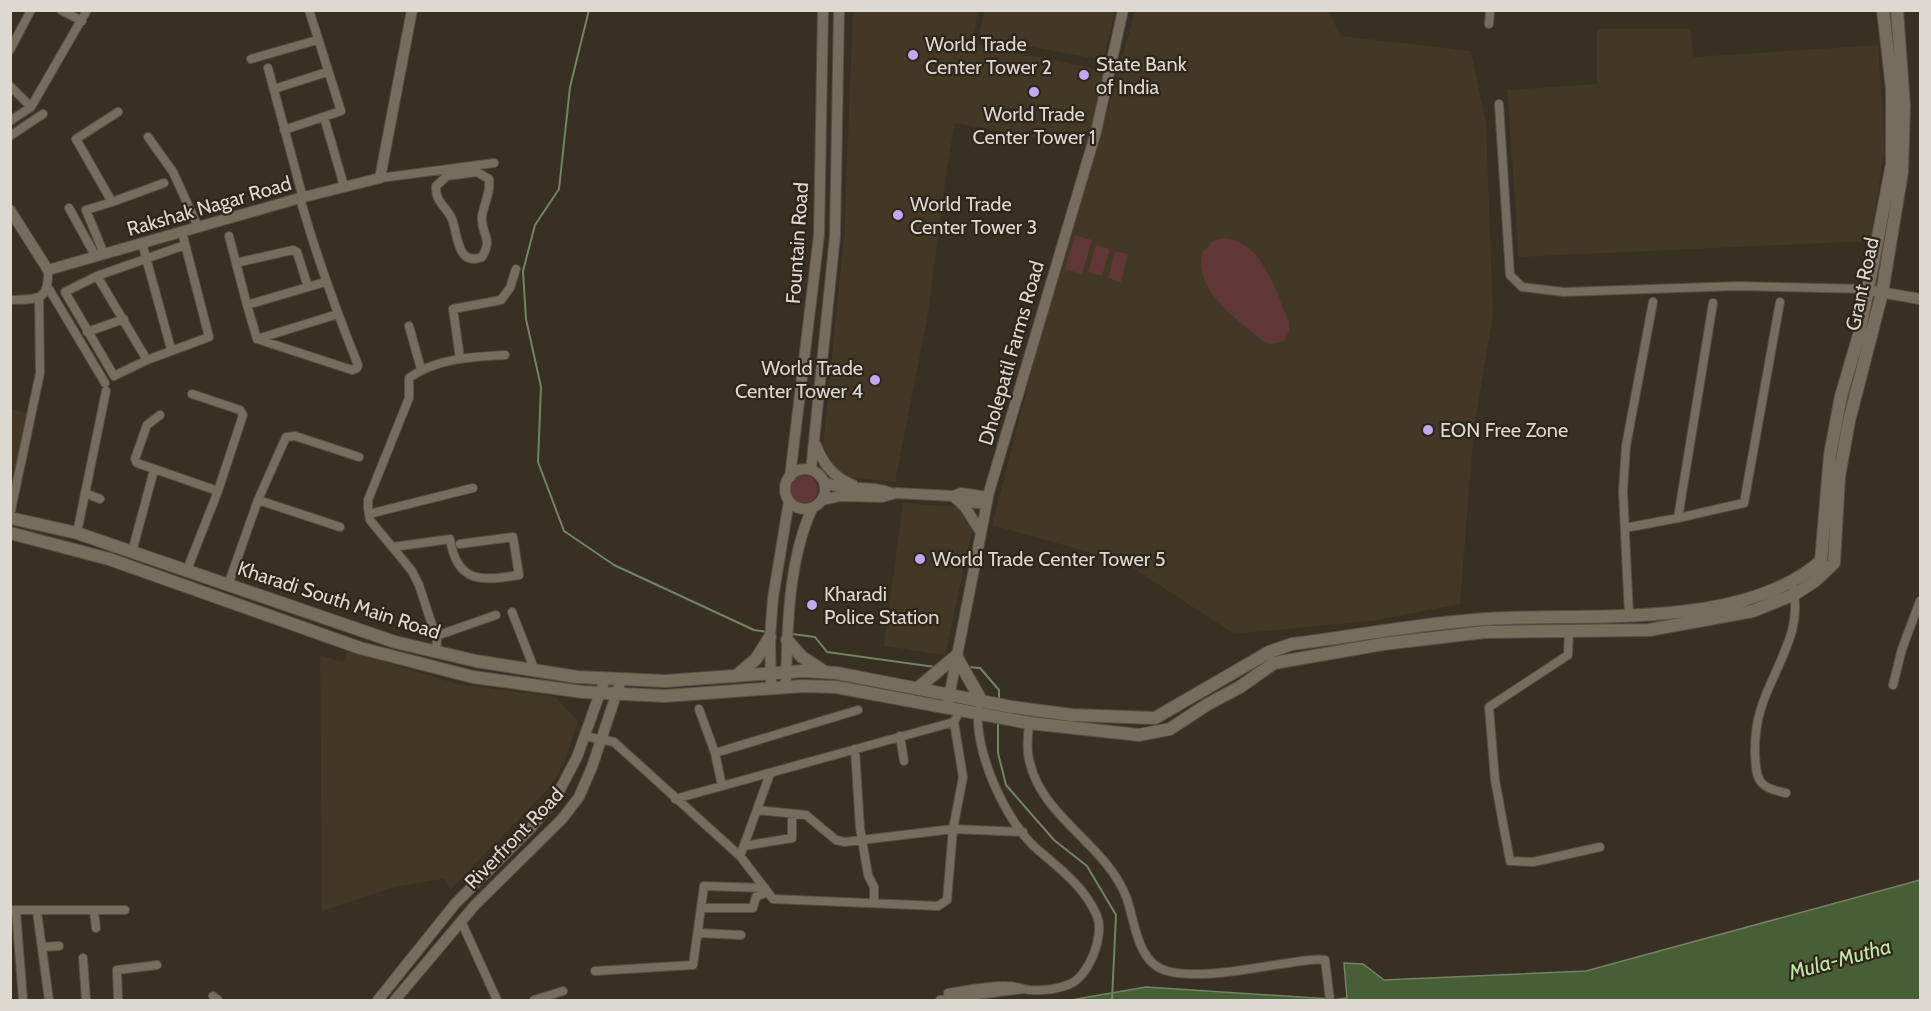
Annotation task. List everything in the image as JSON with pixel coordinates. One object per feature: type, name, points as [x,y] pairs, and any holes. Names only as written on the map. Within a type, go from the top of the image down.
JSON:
[{"type":"main road","name":"Grant Road","points":[[1794,588],[1821,561],[1825,491],[1841,396],[1859,335],[1869,290],[1892,164],[1892,89],[1883,10]]},
{"type":"main road","name":"Grant Road","points":[[1794,588],[1815,581],[1834,563],[1839,477],[1849,421],[1882,294],[1902,172],[1904,106],[1897,10]]},
{"type":"main road","name":"Kharadi South Main Road","points":[[10,517],[77,533],[356,630],[436,652],[535,671],[605,679],[665,681],[825,672],[920,687],[1008,706],[1072,715],[1155,718],[1269,652],[1293,644],[1489,619],[1629,615],[1691,610],[1794,588]]},
{"type":"main road","name":"Kharadi South Main Road","points":[[10,532],[109,559],[392,657],[524,686],[665,696],[786,687],[836,687],[1029,723],[1139,735],[1170,729],[1208,704],[1240,687],[1274,663],[1485,632],[1649,630],[1753,611],[1794,588]]},
{"type":"main road","points":[[1430,625],[1432,638]]},
{"type":"main road","points":[[736,676],[756,659],[770,632]]},
{"type":"main road","points":[[788,634],[802,657],[825,672]]},
{"type":"main road","points":[[920,687],[956,656],[985,701]]},
{"type":"main road","points":[[1006,719],[1008,706]]},
{"type":"street","points":[[10,50],[31,10]]},
{"type":"street","points":[[61,10],[82,21]]},
{"type":"street","points":[[10,121],[31,107],[87,10]]},
{"type":"street","points":[[284,129],[341,111],[309,10]]},
{"type":"street","points":[[412,10],[380,178],[446,173],[477,172],[489,179],[489,194],[482,216],[488,242],[482,257],[474,260],[466,258],[460,248],[451,218],[438,202],[436,186],[446,173],[494,163]]},
{"type":"street","name":"Fountain Road","points":[[771,688],[770,632],[789,501],[785,491],[790,477],[819,235],[823,10]]},
{"type":"street","name":"Fountain Road","points":[[811,470],[835,236],[839,10]]},
{"type":"street","name":"Dholepatil Farms Road","points":[[947,708],[987,500],[1096,132],[1124,10]]},
{"type":"street","points":[[1489,24],[1490,10]]},
{"type":"street","points":[[251,59],[317,40]]},
{"type":"street","points":[[257,339],[352,370],[357,368],[326,282],[268,68]]},
{"type":"street","points":[[274,88],[327,72]]},
{"type":"street","points":[[10,86],[31,107]]},
{"type":"street","points":[[1499,104],[1510,275],[1522,287],[1564,292],[1738,286],[1869,290],[1920,300]]},
{"type":"street","points":[[112,202],[76,139],[118,112]]},
{"type":"street","points":[[10,136],[43,114]]},
{"type":"street","points":[[324,117],[344,186]]},
{"type":"street","points":[[148,137],[173,172],[198,228]]},
{"type":"street","name":"Rakshak Nagar Road","points":[[48,270],[344,186],[380,178]]},
{"type":"street","points":[[100,256],[86,210],[164,183]]},
{"type":"street","points":[[69,208],[100,256]]},
{"type":"street","points":[[10,210],[48,270],[49,289],[106,387],[77,533]]},
{"type":"street","points":[[182,232],[209,337],[171,349],[114,376],[65,292],[97,276],[185,244]]},
{"type":"street","points":[[229,236],[257,339]]},
{"type":"street","points":[[142,243],[171,349]]},
{"type":"street","points":[[236,263],[293,250],[297,252],[308,287]]},
{"type":"street","points":[[460,358],[453,309],[501,300],[510,288],[516,269]]},
{"type":"street","points":[[97,276],[147,360]]},
{"type":"street","points":[[247,305],[326,282]]},
{"type":"street","points":[[10,300],[39,298],[49,289]]},
{"type":"street","points":[[10,517],[40,374],[39,298]]},
{"type":"street","points":[[1629,615],[1623,491],[1626,446],[1653,302]]},
{"type":"street","points":[[1625,528],[1743,503],[1780,302]]},
{"type":"street","points":[[1678,518],[1713,303]]},
{"type":"street","points":[[257,339],[338,314]]},
{"type":"street","points":[[87,332],[124,319]]},
{"type":"street","points":[[410,326],[421,369]]},
{"type":"street","points":[[436,652],[436,636],[419,585],[393,547],[370,520],[368,500],[409,398],[409,378],[421,369],[460,358],[506,355]]},
{"type":"street","points":[[187,570],[218,491],[243,415],[240,410],[192,394]]},
{"type":"street","points":[[160,415],[147,425],[135,459],[137,463],[218,491]]},
{"type":"street","points":[[228,585],[258,500],[281,444],[290,435],[359,457]]},
{"type":"street","points":[[814,440],[820,457],[831,472],[847,483],[859,487]]},
{"type":"street","points":[[132,552],[154,470]]},
{"type":"street","points":[[790,477],[800,470],[811,470],[824,482],[838,486],[879,488],[891,493],[957,498]]},
{"type":"street","points":[[822,500],[825,491],[824,482]]},
{"type":"street","points":[[369,514],[473,488]]},
{"type":"street","points":[[85,493],[100,499]]},
{"type":"street","points":[[786,687],[788,634],[803,530],[812,508],[822,500],[840,496],[882,497],[891,493]]},
{"type":"street","points":[[957,498],[961,493],[987,500]]},
{"type":"street","points":[[957,498],[980,531]]},
{"type":"street","points":[[258,500],[340,526]]},
{"type":"street","points":[[789,501],[797,508],[812,508]]},
{"type":"street","points":[[393,547],[450,539],[455,562],[470,575],[486,580],[519,575],[513,537],[460,544]]},
{"type":"street","points":[[1786,793],[1764,786],[1758,779],[1755,728],[1761,702],[1792,630],[1794,588]]},
{"type":"street","points":[[1893,685],[1902,649],[1920,602]]},
{"type":"street","points":[[512,612],[535,671]]},
{"type":"street","points":[[436,636],[496,615]]},
{"type":"street","points":[[1569,630],[1568,655],[1489,707],[1495,780],[1510,861],[1533,862],[1600,847]]},
{"type":"street","name":"Riverfront Road","points":[[378,1000],[449,912],[530,829],[555,799],[577,757],[605,679]]},
{"type":"street","name":"Riverfront Road","points":[[395,1000],[461,921],[562,819],[579,797],[592,767],[621,680]]},
{"type":"street","points":[[940,1000],[1023,989],[1046,989],[1078,980],[1095,946],[1100,925],[1097,916],[1071,878],[1035,848],[1023,832],[990,777],[984,759],[985,701]]},
{"type":"street","points":[[699,709],[715,753],[722,786]]},
{"type":"street","points":[[715,753],[858,710]]},
{"type":"street","points":[[584,736],[614,742],[740,856],[773,899],[945,904],[953,829],[964,767],[954,722],[960,710]]},
{"type":"street","points":[[675,799],[954,722]]},
{"type":"street","points":[[1029,723],[1028,748],[1033,775],[1061,813],[1111,867],[1127,899],[1142,947],[1162,969],[1198,973],[1325,960],[1328,965],[1330,1000]]},
{"type":"street","points":[[900,736],[904,761]]},
{"type":"street","points":[[855,749],[862,841],[868,876],[874,886],[874,903]]},
{"type":"street","points":[[740,856],[770,774]]},
{"type":"street","points":[[757,810],[806,815],[836,840],[862,841],[953,829],[1023,832]]},
{"type":"street","points":[[744,846],[792,838],[792,814]]},
{"type":"street","points":[[596,971],[693,965],[704,886],[766,890]]},
{"type":"street","points":[[701,908],[753,908],[756,897],[766,890]]},
{"type":"street","points":[[23,1000],[13,911],[125,910]]},
{"type":"street","points":[[38,912],[49,1000]]},
{"type":"street","points":[[94,912],[96,928]]},
{"type":"street","points":[[461,921],[497,1000]]},
{"type":"street","points":[[699,933],[741,935]]},
{"type":"street","points":[[42,947],[60,946]]},
{"type":"street","points":[[83,958],[86,1000]]},
{"type":"street","points":[[118,1000],[117,970],[157,965]]},
{"type":"street","points":[[948,993],[1006,986],[1023,989]]},
{"type":"street","points":[[534,1000],[562,991]]},
{"type":"shaded area","points":[[985,10],[1115,11],[1103,60],[978,37]]},
{"type":"shaded area","points":[[853,11],[978,11],[972,43],[1109,72],[1086,147],[955,123],[927,320],[895,482],[846,477],[831,464],[823,445],[844,236]]},
{"type":"shaded area","name":"EON Free Zone","points":[[1135,11],[1328,11],[1341,36],[1471,51],[1486,124],[1493,314],[1474,427],[1460,604],[1372,621],[1234,634],[1124,562],[992,525],[1043,327],[1098,146]]},
{"type":"shaded area","points":[[1597,29],[1690,29],[1694,57],[1878,45],[1885,147],[1870,241],[1519,257],[1507,90],[1597,84]]},
{"type":"shaded area","points":[[1075,235],[1092,240],[1082,274],[1065,269]]},
{"type":"shaded area","points":[[1224,238],[1237,241],[1249,248],[1266,270],[1289,322],[1289,331],[1284,341],[1271,344],[1262,341],[1220,303],[1204,280],[1201,267],[1202,253],[1213,241]]},
{"type":"shaded area","points":[[1096,245],[1110,249],[1102,276],[1088,272]]},
{"type":"shaded area","points":[[1115,251],[1128,254],[1121,282],[1108,278]]},
{"type":"shaded area","points":[[11,409],[28,413],[11,487]]},
{"type":"shaded area","points":[[804,475],[814,479],[818,489],[814,499],[804,503],[794,499],[790,489],[794,479]]},
{"type":"shaded area","points":[[903,503],[977,508],[945,655],[884,646]]},
{"type":"shaded area","points":[[347,651],[458,684],[555,697],[578,721],[563,766],[548,789],[451,889],[443,879],[394,887],[322,911],[320,655],[343,662]]},
{"type":"water","name":"Mula-Mutha","points":[[1920,880],[1920,1000],[1332,1000],[1347,998],[1344,963],[1363,964],[1384,980],[1586,971]]},
{"type":"water","points":[[1146,987],[1330,999],[1330,1000],[1071,1000]]},
{"type":"waterway","points":[[589,10],[570,87],[559,189],[535,225],[523,271],[526,319],[541,387],[538,462],[564,531],[614,565],[754,630],[768,632]]},
{"type":"waterway","points":[[792,634],[815,637],[827,652],[935,667]]},
{"type":"waterway","points":[[967,667],[980,668],[999,690],[999,699]]},
{"type":"waterway","points":[[998,722],[998,753],[1006,785],[1054,840],[1087,866],[1116,915],[1112,1000]]},
{"type":"place","name":"World Trade Center Tower 2","points":[[913,55]]},
{"type":"place","name":"State Bank of India","points":[[1084,75]]},
{"type":"place","name":"World Trade Center Tower 1","points":[[1034,92]]},
{"type":"place","name":"World Trade Center Tower 3","points":[[898,215]]},
{"type":"place","name":"World Trade Center Tower 4","points":[[875,380]]},
{"type":"place","name":"EON Free Zone","points":[[1428,430]]},
{"type":"place","name":"World Trade Center Tower 5","points":[[920,559]]},
{"type":"place","name":"Kharadi Police Station","points":[[812,605]]}]
